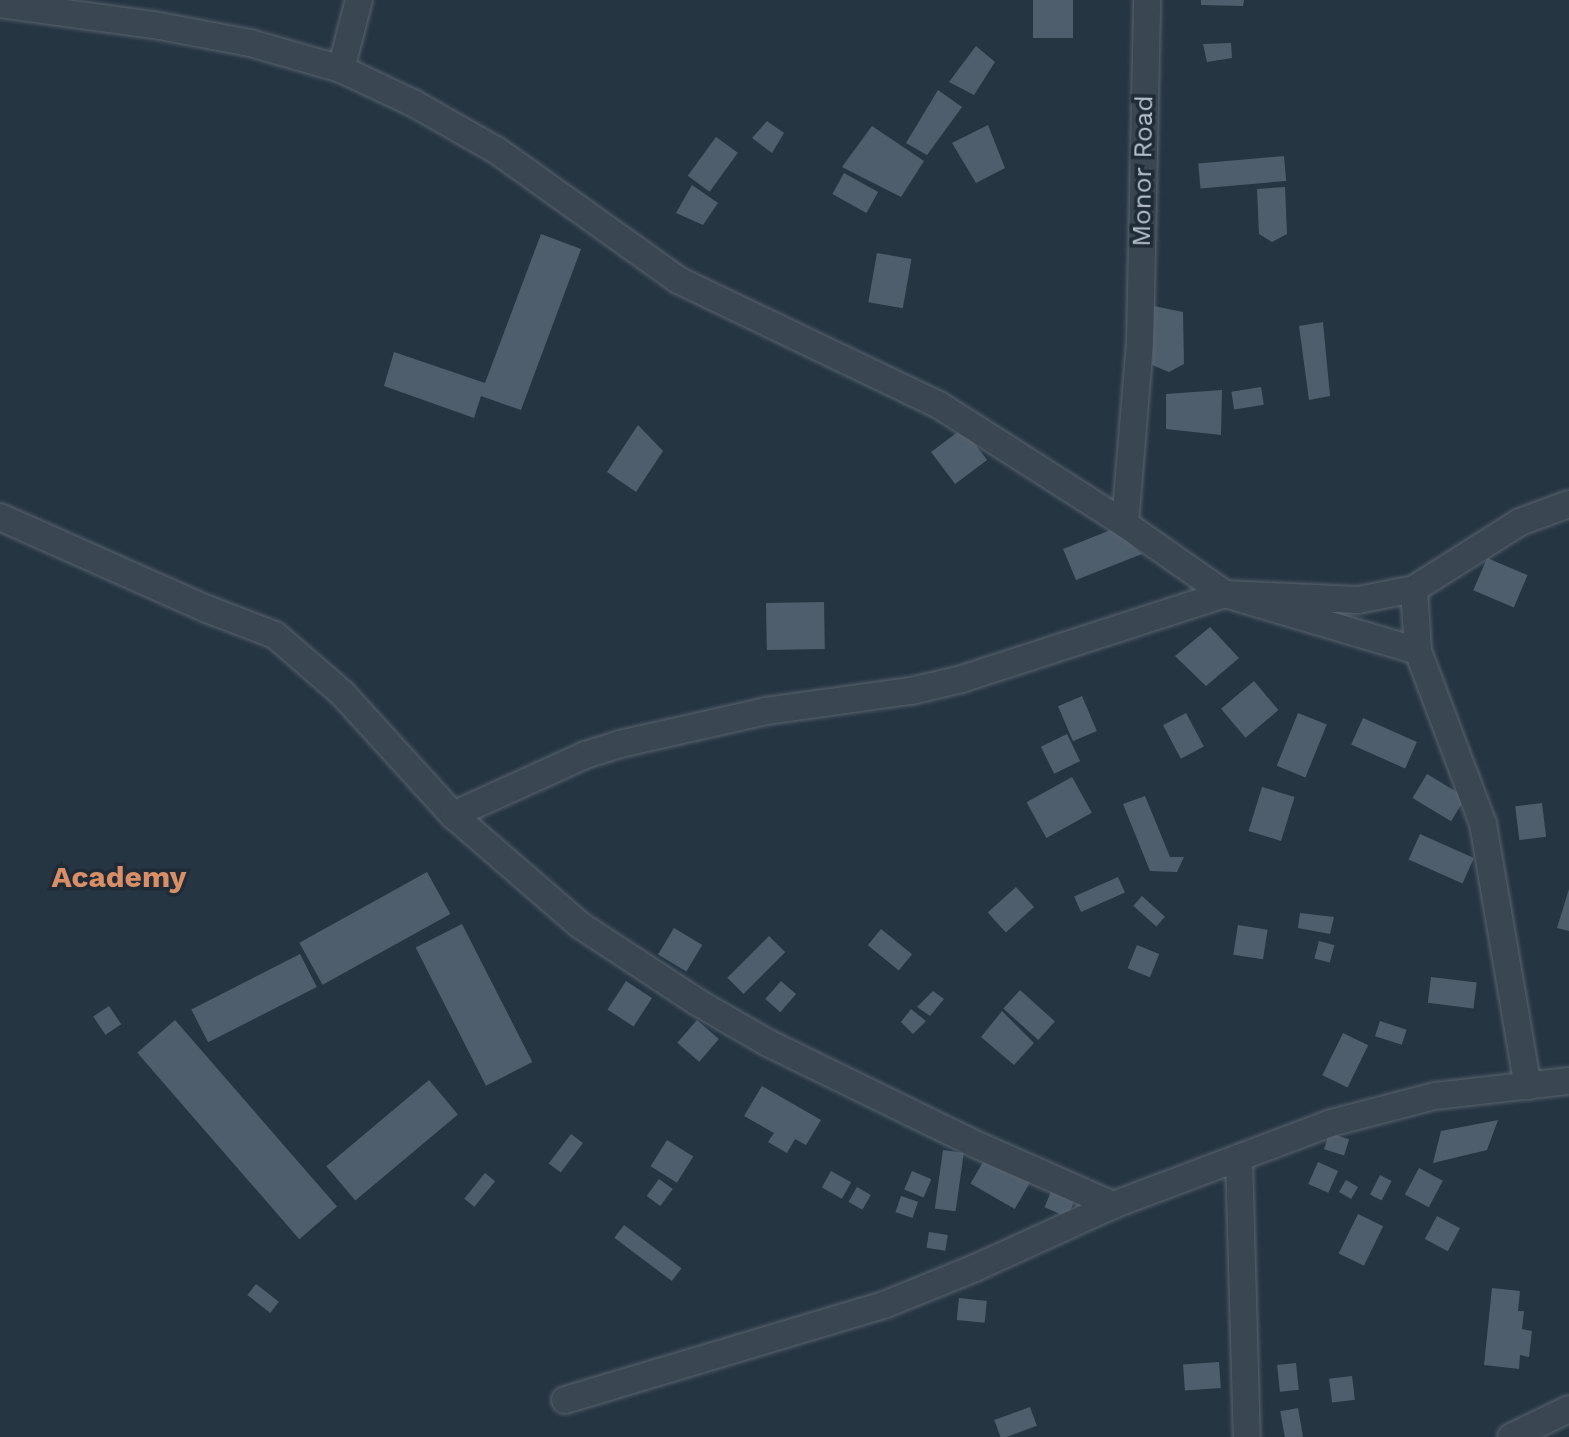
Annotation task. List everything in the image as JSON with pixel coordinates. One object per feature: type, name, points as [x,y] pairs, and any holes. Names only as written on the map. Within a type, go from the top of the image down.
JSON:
[{"type":"street","points":[[341,69],[359,0]]},
{"type":"street","name":"Monor Road","points":[[1125,524],[1140,341],[1147,0]]},
{"type":"street","points":[[0,4],[250,43],[341,69],[415,104],[496,150],[678,280],[939,405],[1125,524],[1225,594],[1418,651]]},
{"type":"street","points":[[453,815],[585,755],[620,744],[766,711],[911,691],[962,679],[1225,594],[1358,600],[1414,589],[1520,522],[1569,504]]},
{"type":"street","points":[[0,517],[207,609],[275,635],[343,694],[453,815],[580,925],[697,1002],[768,1043],[977,1145],[1113,1205]]},
{"type":"street","points":[[1414,589],[1418,651],[1483,824],[1528,1086]]},
{"type":"street","points":[[565,1400],[884,1305],[975,1268],[1113,1205],[1331,1123],[1435,1096],[1569,1081]]},
{"type":"street","points":[[1239,1158],[1247,1437]]},
{"type":"street","points":[[1511,1437],[1569,1409]]},
{"type":"building","points":[[1033,0],[1073,0],[1073,38],[1033,38]]},
{"type":"building","points":[[1201,0],[1244,0],[1243,6],[1201,5]]},
{"type":"building","points":[[1231,43],[1232,58],[1207,62],[1203,44]]},
{"type":"building","points":[[976,46],[995,62],[974,95],[949,82]]},
{"type":"building","points":[[938,90],[962,107],[927,155],[906,143]]},
{"type":"building","points":[[767,121],[784,133],[772,153],[752,138]]},
{"type":"building","points":[[988,125],[1005,168],[976,183],[952,143]]},
{"type":"building","points":[[872,126],[924,161],[901,197],[842,167]]},
{"type":"building","points":[[716,137],[738,153],[710,192],[688,176]]},
{"type":"building","points":[[1284,156],[1286,181],[1201,188],[1198,163]]},
{"type":"building","points":[[844,173],[878,192],[866,213],[832,194]]},
{"type":"building","points":[[692,185],[718,203],[703,225],[676,213]]},
{"type":"building","points":[[1285,187],[1287,234],[1272,242],[1259,234],[1257,189]]},
{"type":"building","points":[[541,234],[581,249],[521,410],[481,396],[474,418],[384,386],[394,352],[485,383]]},
{"type":"building","points":[[877,253],[911,259],[903,308],[868,302]]},
{"type":"building","points":[[1154,306],[1183,312],[1184,364],[1169,372],[1152,365]]},
{"type":"building","points":[[1323,322],[1330,396],[1309,400],[1299,326]]},
{"type":"building","points":[[1261,387],[1264,405],[1234,409],[1231,392]]},
{"type":"building","points":[[1222,390],[1221,435],[1166,429],[1166,394]]},
{"type":"building","points":[[638,425],[663,451],[636,492],[607,472]]},
{"type":"building","points":[[963,428],[987,460],[955,484],[931,452]]},
{"type":"building","points":[[1113,529],[1142,554],[1076,580],[1063,549]]},
{"type":"building","points":[[1487,558],[1528,575],[1514,607],[1473,590]]},
{"type":"building","points":[[824,602],[825,649],[767,650],[766,603]]},
{"type":"building","points":[[1210,627],[1239,658],[1206,686],[1175,656]]},
{"type":"building","points":[[1254,681],[1278,710],[1245,738],[1221,709]]},
{"type":"building","points":[[1082,696],[1097,731],[1073,741],[1058,706]]},
{"type":"building","points":[[1186,713],[1204,747],[1181,759],[1163,725]]},
{"type":"building","points":[[1298,713],[1327,725],[1305,777],[1277,766]]},
{"type":"building","points":[[1363,718],[1417,742],[1405,768],[1351,744]]},
{"type":"building","points":[[1067,734],[1080,761],[1054,774],[1041,747]]},
{"type":"building","points":[[1427,774],[1466,797],[1451,821],[1413,798]]},
{"type":"building","points":[[1072,777],[1092,813],[1046,838],[1027,802]]},
{"type":"building","points":[[1262,787],[1295,797],[1281,841],[1249,831]]},
{"type":"building","points":[[1145,796],[1170,857],[1184,857],[1177,872],[1150,871],[1123,804]]},
{"type":"building","points":[[1542,803],[1546,837],[1519,840],[1515,806]]},
{"type":"building","points":[[1420,834],[1474,858],[1463,884],[1409,860]]},
{"type":"building","points":[[427,872],[450,914],[323,985],[299,943]]},
{"type":"building","points":[[1118,877],[1125,893],[1081,912],[1074,897]]},
{"type":"building","points":[[1016,887],[1034,907],[1006,932],[988,912]]},
{"type":"building","points":[[1569,889],[1569,931],[1557,928]]},
{"type":"building","points":[[1142,896],[1165,917],[1156,926],[1133,906]]},
{"type":"building","points":[[1300,913],[1334,917],[1330,934],[1298,928]]},
{"type":"building","points":[[462,924],[532,1062],[486,1086],[416,948]]},
{"type":"building","points":[[1238,925],[1268,930],[1263,959],[1233,955]]},
{"type":"building","points":[[674,928],[702,945],[686,972],[658,955]]},
{"type":"building","points":[[881,929],[912,954],[899,970],[868,945]]},
{"type":"building","points":[[769,936],[785,952],[744,994],[727,978]]},
{"type":"building","points":[[1319,941],[1334,945],[1330,963],[1314,958]]},
{"type":"building","points":[[1137,945],[1159,954],[1150,977],[1128,968]]},
{"type":"building","points":[[300,954],[317,987],[208,1042],[191,1009]]},
{"type":"building","points":[[1431,977],[1477,983],[1473,1008],[1428,1003]]},
{"type":"building","points":[[626,981],[652,998],[633,1026],[607,1010]]},
{"type":"building","points":[[781,981],[796,994],[780,1012],[765,999]]},
{"type":"building","points":[[1020,990],[1055,1021],[1038,1040],[1003,1009]]},
{"type":"building","points":[[933,991],[944,999],[930,1016],[917,1007]]},
{"type":"building","points":[[109,1006],[121,1024],[106,1035],[93,1017]]},
{"type":"building","points":[[911,1009],[926,1021],[913,1034],[901,1022]]},
{"type":"building","points":[[1002,1011],[1034,1043],[1014,1065],[981,1037]]},
{"type":"building","points":[[175,1020],[337,1206],[299,1239],[137,1053]]},
{"type":"building","points":[[697,1020],[719,1039],[699,1062],[677,1043]]},
{"type":"building","points":[[1380,1021],[1407,1030],[1402,1045],[1375,1036]]},
{"type":"building","points":[[1343,1033],[1368,1045],[1348,1088],[1322,1075]]},
{"type":"building","points":[[429,1080],[458,1114],[355,1201],[326,1166]]},
{"type":"building","points":[[762,1086],[821,1120],[806,1145],[795,1139],[787,1153],[768,1142],[774,1133],[744,1116]]},
{"type":"building","points":[[1498,1120],[1487,1150],[1433,1163],[1441,1131]]},
{"type":"building","points":[[1329,1133],[1349,1139],[1344,1155],[1324,1149]]},
{"type":"building","points":[[571,1134],[583,1143],[561,1173],[549,1164]]},
{"type":"building","points":[[667,1140],[693,1156],[677,1183],[651,1166]]},
{"type":"building","points":[[943,1150],[964,1153],[956,1211],[935,1208]]},
{"type":"building","points":[[987,1155],[1031,1180],[1015,1209],[970,1184]]},
{"type":"building","points":[[1318,1162],[1338,1171],[1328,1193],[1308,1184]]},
{"type":"building","points":[[1419,1168],[1443,1181],[1429,1207],[1405,1194]]},
{"type":"building","points":[[831,1171],[851,1182],[842,1199],[822,1188]]},
{"type":"building","points":[[912,1171],[931,1179],[924,1198],[904,1189]]},
{"type":"building","points":[[485,1173],[495,1181],[474,1207],[464,1199]]},
{"type":"building","points":[[1380,1175],[1392,1181],[1382,1201],[1370,1195]]},
{"type":"building","points":[[659,1179],[673,1189],[660,1206],[647,1196]]},
{"type":"building","points":[[1346,1180],[1358,1187],[1351,1199],[1339,1192]]},
{"type":"building","points":[[857,1187],[871,1195],[862,1210],[848,1202]]},
{"type":"building","points":[[1053,1187],[1076,1197],[1067,1217],[1044,1207]]},
{"type":"building","points":[[901,1196],[918,1202],[912,1218],[895,1212]]},
{"type":"building","points":[[1358,1214],[1383,1226],[1364,1266],[1339,1254]]},
{"type":"building","points":[[1437,1216],[1460,1228],[1448,1251],[1425,1239]]},
{"type":"building","points":[[624,1225],[682,1268],[672,1281],[614,1238]]},
{"type":"building","points":[[929,1232],[948,1235],[945,1251],[926,1248]]},
{"type":"building","points":[[256,1284],[279,1302],[270,1313],[247,1295]]},
{"type":"building","points":[[1492,1288],[1520,1291],[1518,1311],[1524,1311],[1522,1329],[1532,1331],[1529,1357],[1520,1355],[1519,1369],[1484,1365]]},
{"type":"building","points":[[959,1298],[987,1301],[985,1323],[957,1320]]},
{"type":"building","points":[[1219,1362],[1221,1388],[1185,1390],[1183,1365]]},
{"type":"building","points":[[1296,1363],[1299,1390],[1280,1392],[1277,1365]]},
{"type":"building","points":[[1352,1376],[1355,1400],[1332,1403],[1329,1379]]},
{"type":"building","points":[[1030,1407],[1037,1426],[1000,1437],[994,1420]]},
{"type":"building","points":[[1298,1408],[1303,1437],[1285,1437],[1280,1411]]},
{"type":"district","name":"Academy","points":[[119,877]]}]
